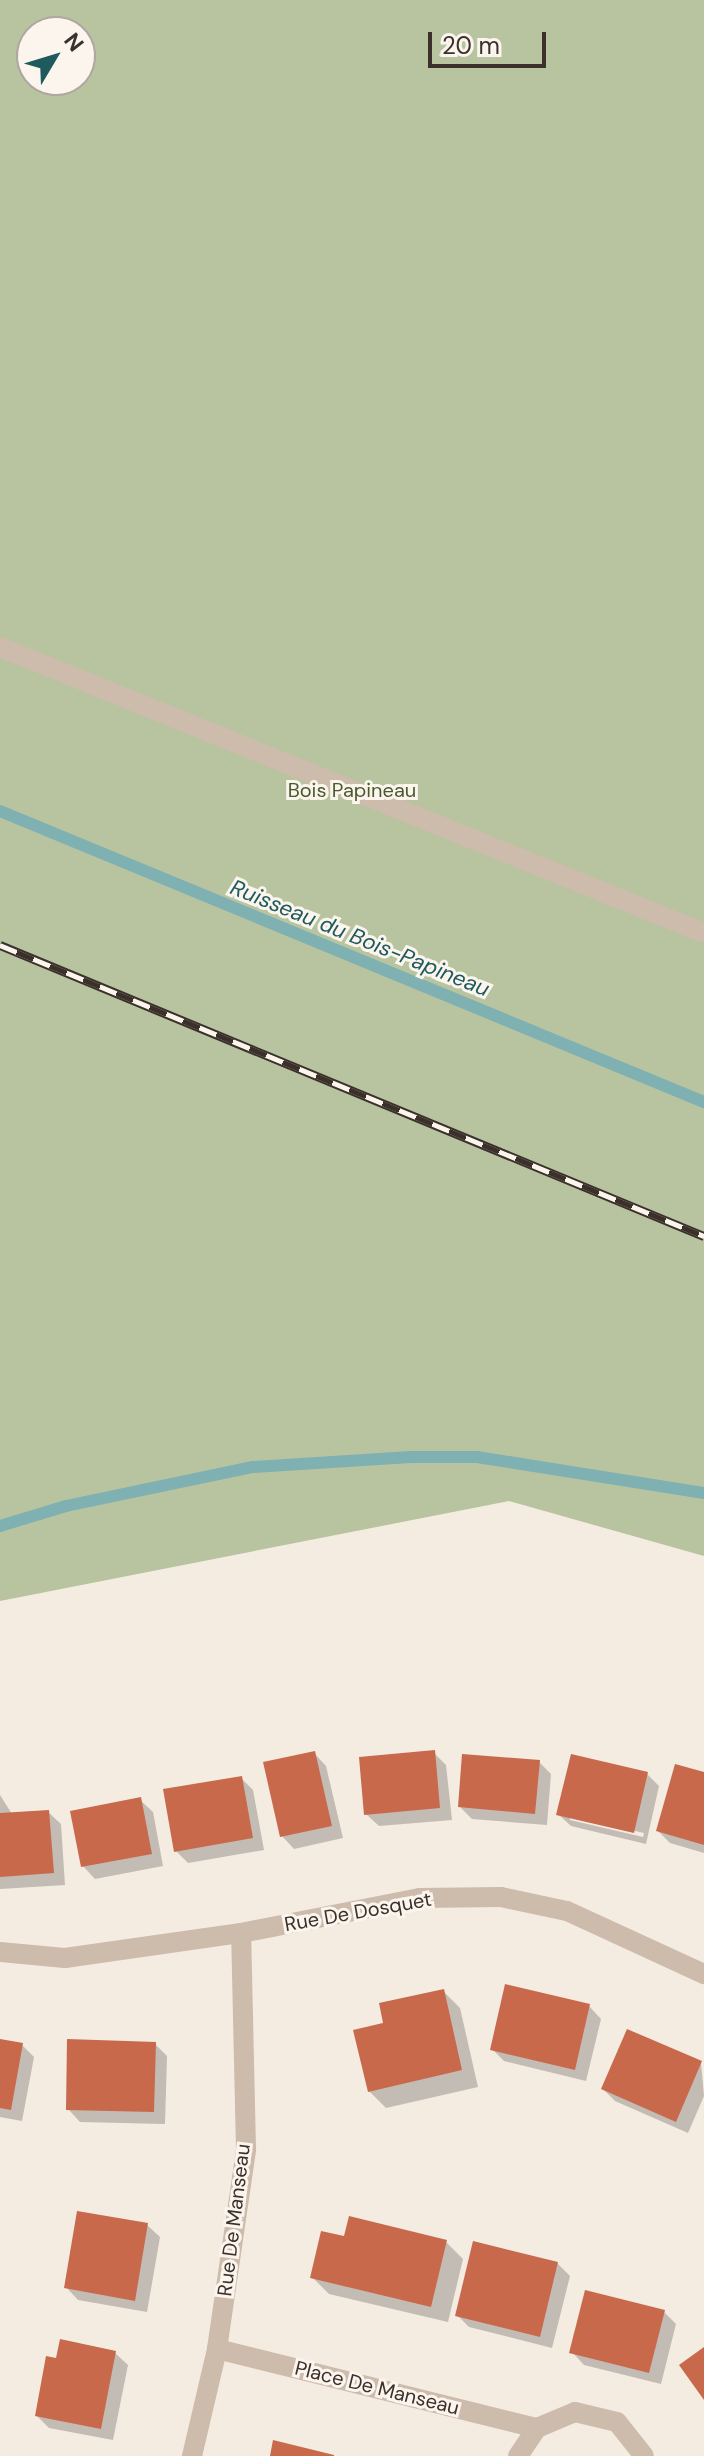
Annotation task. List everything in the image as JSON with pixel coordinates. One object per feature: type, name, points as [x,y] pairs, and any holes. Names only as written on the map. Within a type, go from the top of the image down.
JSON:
[{"type":"street","points":[[0,647],[704,933]]},
{"type":"street","name":"Rue De Dosquet","points":[[0,1952],[65,1958],[241,1933],[420,1898],[501,1897],[567,1911],[704,1974]]},
{"type":"street","name":"Rue De Manseau","points":[[192,2456],[217,2349],[246,2149],[241,1933]]},
{"type":"street","name":"Place De Manseau","points":[[217,2349],[537,2428]]},
{"type":"street","points":[[518,2456],[537,2428],[555,2417],[597,2414],[633,2436],[644,2456]]},
{"type":"green space","name":"Bois Papineau","points":[[0,0],[704,0],[704,1556],[509,1501],[0,1601]]},
{"type":"building","points":[[435,1750],[440,1808],[364,1815],[359,1757]]},
{"type":"building","points":[[315,1751],[332,1826],[280,1837],[263,1762]]},
{"type":"building","points":[[462,1754],[540,1760],[535,1814],[458,1807]]},
{"type":"building","points":[[571,1754],[648,1772],[634,1833],[556,1815]]},
{"type":"building","points":[[675,1764],[704,1772],[704,1845],[656,1831]]},
{"type":"building","points":[[242,1776],[253,1838],[174,1852],[163,1789]]},
{"type":"building","points":[[141,1797],[152,1854],[81,1867],[70,1811]]},
{"type":"building","points":[[49,1810],[54,1873],[0,1877],[0,1813]]},
{"type":"building","points":[[505,1984],[590,2004],[575,2070],[490,2050]]},
{"type":"building","points":[[444,1989],[462,2070],[368,2092],[353,2030],[383,2023],[379,2003]]},
{"type":"building","points":[[627,2029],[702,2061],[676,2122],[601,2089]]},
{"type":"building","points":[[0,2039],[23,2043],[11,2110],[0,2108]]},
{"type":"building","points":[[67,2039],[156,2042],[154,2112],[66,2110]]},
{"type":"building","points":[[77,2211],[148,2223],[135,2301],[64,2288]]},
{"type":"building","points":[[349,2216],[447,2240],[431,2307],[310,2278],[321,2231],[344,2236]]},
{"type":"building","points":[[473,2241],[558,2262],[540,2337],[455,2316]]},
{"type":"building","points":[[585,2290],[665,2310],[649,2373],[569,2353]]},
{"type":"building","points":[[60,2339],[116,2351],[101,2429],[35,2416],[46,2356],[56,2358]]},
{"type":"building","points":[[704,2347],[704,2400],[679,2365]]},
{"type":"building","points":[[273,2440],[334,2455],[334,2456],[270,2456]]},
{"type":"waterway","name":"Ruisseau du Bois-Papineau","points":[[0,811],[704,1102]]},
{"type":"waterway","points":[[0,1526],[66,1506],[253,1467],[411,1457],[477,1457],[704,1493]]},
{"type":"railway","points":[[0,945],[704,1236]]}]
